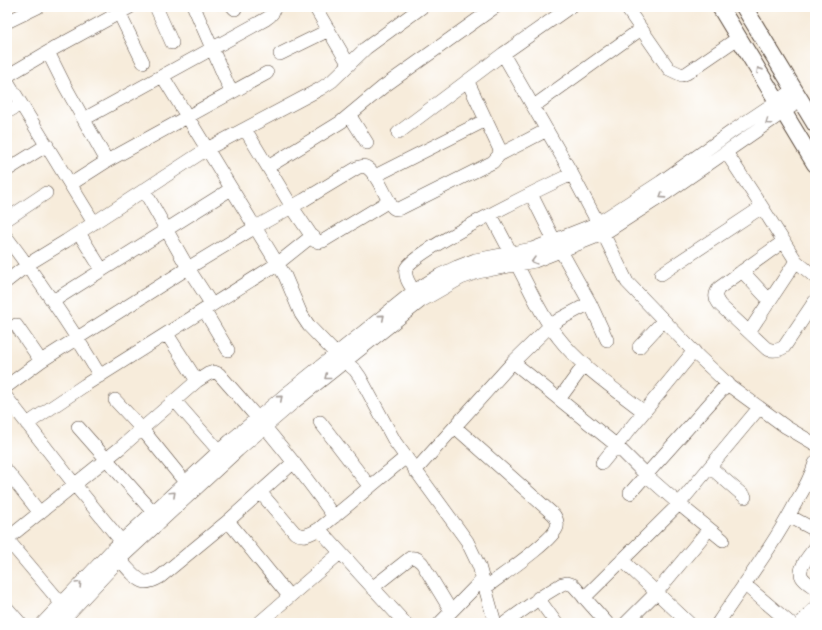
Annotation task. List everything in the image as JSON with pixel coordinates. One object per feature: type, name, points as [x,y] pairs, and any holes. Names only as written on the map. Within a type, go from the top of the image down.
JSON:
[{"type":"main road","points":[[744,7],[815,124]]},
{"type":"main road","points":[[724,9],[738,38],[781,106],[815,164]]},
{"type":"street","points":[[7,22],[38,7]]},
{"type":"street","points":[[156,7],[172,43]]},
{"type":"street","points":[[194,7],[232,92]]},
{"type":"street","points":[[84,119],[163,77],[212,48],[266,19],[272,14],[274,7]]},
{"type":"street","points":[[316,7],[349,64]]},
{"type":"street","points":[[7,281],[28,265],[207,150],[320,89],[332,80],[366,48],[422,7]]},
{"type":"street","points":[[268,167],[350,116],[383,87],[495,7]]},
{"type":"street","points":[[398,133],[468,82],[503,54],[570,7]]},
{"type":"street","points":[[626,7],[668,69],[682,75],[738,38]]},
{"type":"street","points":[[7,76],[125,10],[143,62]]},
{"type":"street","points":[[534,106],[641,29]]},
{"type":"street","points":[[280,54],[329,30]]},
{"type":"street","points":[[48,52],[65,86],[108,161]]},
{"type":"street","points":[[503,54],[572,174],[627,282],[663,321],[728,383],[786,427],[815,444]]},
{"type":"street","points":[[71,184],[108,161],[266,73]]},
{"type":"street","points":[[163,77],[254,228],[285,276],[301,314],[309,326],[355,370],[395,442],[467,541],[479,566],[495,623]]},
{"type":"street","points":[[7,81],[94,223]]},
{"type":"street","points":[[468,82],[500,150],[499,155]]},
{"type":"street","points":[[600,228],[661,182],[798,95]]},
{"type":"street","points":[[7,112],[21,104]]},
{"type":"street","points":[[60,623],[118,550],[153,512],[219,451],[262,422],[341,358],[414,291],[440,275],[475,260],[514,259],[535,261],[558,245],[600,228],[668,192],[726,152],[781,106]]},
{"type":"street","points":[[350,116],[367,143]]},
{"type":"street","points":[[375,176],[486,120]]},
{"type":"street","points":[[245,129],[292,207],[315,241],[323,241],[388,201]]},
{"type":"street","points":[[7,386],[41,361],[188,268],[357,168],[366,166],[375,176],[388,201],[393,208],[396,209],[401,208],[493,162],[499,155],[548,130]]},
{"type":"street","points":[[7,170],[47,145]]},
{"type":"street","points":[[726,152],[796,261],[815,277]]},
{"type":"street","points":[[414,291],[405,276],[408,265],[414,259],[455,234],[572,174]]},
{"type":"street","points":[[144,190],[188,268],[228,350]]},
{"type":"street","points":[[53,301],[231,190]]},
{"type":"street","points":[[7,219],[46,193]]},
{"type":"street","points":[[532,194],[590,303],[607,340]]},
{"type":"street","points":[[661,274],[762,207]]},
{"type":"street","points":[[491,215],[550,326],[568,348],[585,364],[644,412]]},
{"type":"street","points":[[79,233],[102,270]]},
{"type":"street","points":[[27,424],[277,264],[313,237]]},
{"type":"street","points":[[7,238],[28,265],[78,338],[100,376]]},
{"type":"street","points":[[784,242],[719,288],[715,294],[716,300],[767,349],[772,350],[779,350],[784,347],[815,300]]},
{"type":"street","points":[[341,358],[421,301],[446,286],[461,278],[514,259]]},
{"type":"street","points":[[749,332],[796,261]]},
{"type":"street","points":[[742,271],[770,300]]},
{"type":"street","points":[[415,471],[513,362],[550,326],[590,303]]},
{"type":"street","points":[[639,347],[663,321]]},
{"type":"street","points":[[16,325],[41,361]]},
{"type":"street","points":[[167,334],[197,381]]},
{"type":"street","points":[[602,463],[694,351]]},
{"type":"street","points":[[513,362],[560,398],[616,446],[679,504],[723,540]]},
{"type":"street","points":[[560,398],[585,364]]},
{"type":"street","points":[[61,603],[7,539],[75,485],[197,381],[214,372],[219,374],[262,422],[310,481],[334,517]]},
{"type":"street","points":[[630,492],[728,383]]},
{"type":"street","points":[[7,398],[75,485],[138,579],[144,582],[152,581],[160,577],[228,521],[294,462]]},
{"type":"street","points":[[115,400],[142,429],[185,482]]},
{"type":"street","points":[[175,401],[219,451]]},
{"type":"street","points":[[584,598],[679,504],[759,408]]},
{"type":"street","points":[[43,623],[61,603],[118,550],[193,491],[262,422]]},
{"type":"street","points":[[320,422],[370,487]]},
{"type":"street","points":[[78,427],[153,512]]},
{"type":"street","points":[[440,623],[451,611],[484,583],[535,551],[554,532],[557,526],[557,521],[554,515],[454,427]]},
{"type":"street","points":[[260,492],[295,533],[300,536],[305,536],[319,529],[406,458]]},
{"type":"street","points":[[718,623],[813,477],[815,462]]},
{"type":"street","points":[[710,467],[745,497]]},
{"type":"street","points":[[7,472],[40,513]]},
{"type":"street","points":[[789,516],[815,530]]},
{"type":"street","points":[[228,521],[290,596]]},
{"type":"street","points":[[319,529],[405,623]]},
{"type":"street","points":[[626,623],[656,593],[709,529]]},
{"type":"street","points":[[815,548],[801,573],[802,577],[815,588]]},
{"type":"street","points":[[258,623],[340,553]]},
{"type":"street","points":[[372,588],[410,558],[414,557],[422,563],[451,611]]},
{"type":"street","points":[[622,560],[689,623]]},
{"type":"street","points":[[504,623],[538,598],[562,584],[567,583],[573,585],[607,623]]},
{"type":"street","points":[[744,584],[790,623]]},
{"type":"street","points":[[538,598],[556,623]]},
{"type":"street","points":[[7,608],[20,623]]},
{"type":"street","points":[[801,623],[815,608]]}]
